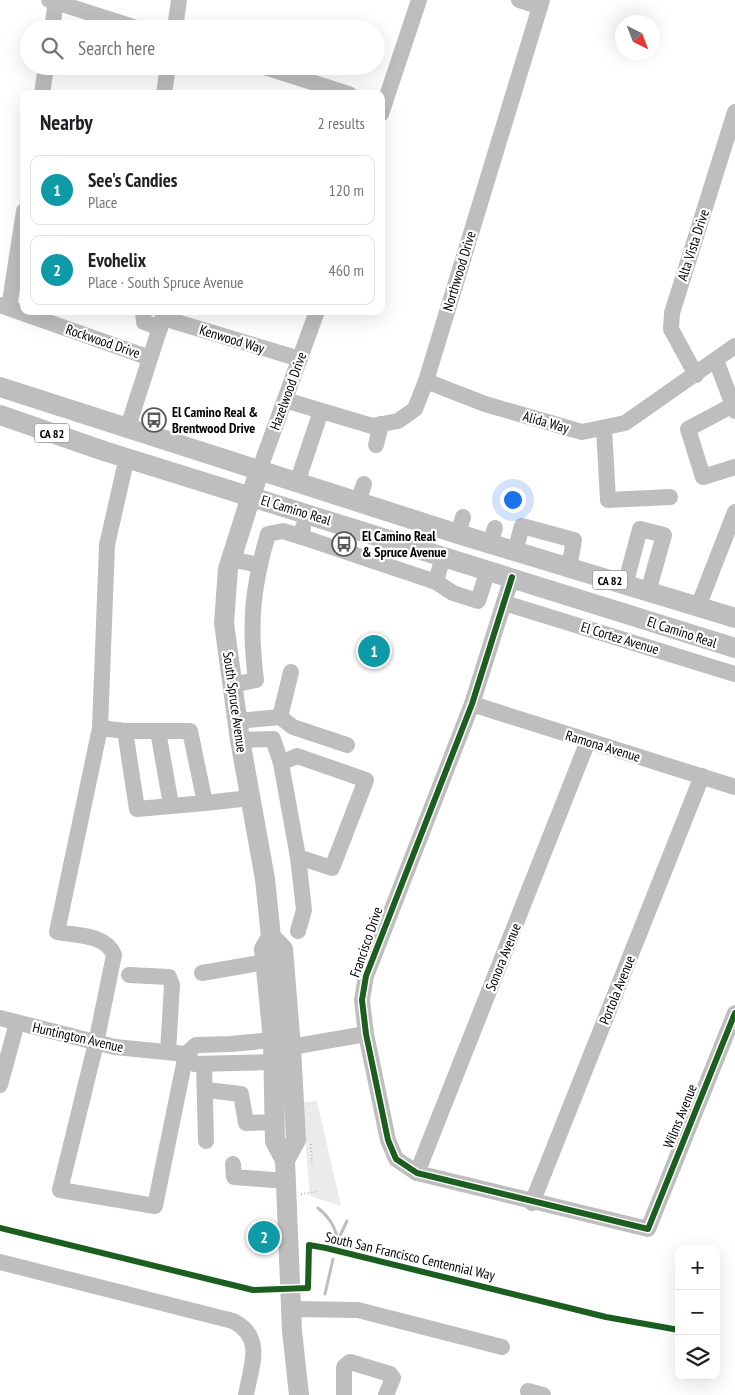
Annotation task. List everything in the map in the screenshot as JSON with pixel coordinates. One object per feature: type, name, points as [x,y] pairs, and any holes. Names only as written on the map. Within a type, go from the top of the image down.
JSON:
[{"type":"main road","name":"El Camino Real","points":[[0,387],[127,430],[297,483],[361,493],[492,536],[515,551],[735,618]]},
{"type":"main road","name":"El Camino Real","points":[[0,415],[250,496],[735,648]]},
{"type":"main road","name":"South Spruce Avenue","points":[[258,471],[228,570],[224,623],[238,730],[265,879],[271,937],[264,949],[265,962],[282,1043],[296,1140],[285,1160]]},
{"type":"main road","name":"South Spruce Avenue","points":[[271,937],[283,949],[282,1043],[273,1062],[274,1122],[275,1141],[285,1160],[292,1309],[300,1395]]},
{"type":"street","points":[[176,20],[179,0]]},
{"type":"street","points":[[385,98],[419,0]]},
{"type":"street","points":[[519,0],[541,4]]},
{"type":"street","points":[[53,20],[54,1],[112,20]]},
{"type":"street","name":"Northwood Drive","points":[[285,400],[372,426],[398,421],[415,408],[426,381],[541,4]]},
{"type":"street","points":[[43,90],[45,75]]},
{"type":"street","points":[[165,90],[167,75]]},
{"type":"street","points":[[289,75],[336,90]]},
{"type":"street","name":"Alta Vista Drive","points":[[696,375],[672,329],[672,313],[735,112]]},
{"type":"street","points":[[4,307],[20,230]]},
{"type":"street","name":"Rockwood Drive","points":[[4,307],[20,313]]},
{"type":"street","name":"Rockwood Drive","points":[[27,315],[150,358]]},
{"type":"street","points":[[127,430],[162,319],[144,322],[143,315]]},
{"type":"street","name":"Hazelwood Drive","points":[[258,471],[316,315]]},
{"type":"street","name":"Kenwood Way","points":[[162,319],[300,359]]},
{"type":"street","name":"Alida Way","points":[[426,381],[485,404],[582,432],[625,423],[735,346]]},
{"type":"street","points":[[716,360],[734,408],[688,429],[703,477],[735,467]]},
{"type":"street","points":[[297,483],[321,411]]},
{"type":"street","points":[[376,445],[381,424]]},
{"type":"street","points":[[604,428],[608,500],[670,497]]},
{"type":"street","points":[[127,457],[108,545],[100,728],[57,932],[103,940],[111,947],[114,956],[96,1043],[60,1190],[154,1206],[186,1054],[196,1045],[282,1043],[366,1034]]},
{"type":"street","points":[[698,607],[735,512]]},
{"type":"street","points":[[302,537],[304,513]]},
{"type":"street","points":[[515,551],[522,526],[574,540],[569,568]]},
{"type":"street","points":[[625,585],[640,529],[664,536],[648,592]]},
{"type":"street","points":[[232,685],[256,680],[252,647],[252,605],[259,565],[268,534],[283,531],[302,537],[436,582],[453,593],[478,601],[488,570]]},
{"type":"street","points":[[436,582],[443,556]]},
{"type":"street","points":[[231,559],[259,565]]},
{"type":"street","name":"Francisco Drive","points":[[512,577],[472,704],[366,976],[362,1000],[366,1034],[388,1140],[396,1159],[417,1173],[532,1203],[648,1229]]},
{"type":"street","name":"El Cortez Avenue","points":[[504,603],[735,674]]},
{"type":"street","points":[[280,717],[291,672]]},
{"type":"street","name":"Ramona Avenue","points":[[472,704],[735,787]]},
{"type":"street","points":[[238,730],[280,717]]},
{"type":"street","points":[[280,717],[294,727],[347,745]]},
{"type":"street","points":[[100,728],[124,731],[190,731],[205,803]]},
{"type":"street","points":[[238,730],[273,739],[281,764],[298,857],[304,910],[298,932]]},
{"type":"street","points":[[124,731],[137,809],[250,798]]},
{"type":"street","points":[[158,731],[171,805]]},
{"type":"street","name":"Sonora Avenue","points":[[417,1173],[588,741]]},
{"type":"street","points":[[281,764],[297,756],[366,780],[332,868],[298,857]]},
{"type":"street","name":"Portola Avenue","points":[[532,1203],[702,776]]},
{"type":"street","points":[[202,972],[265,962]]},
{"type":"street","points":[[129,975],[169,977],[172,985],[168,1052]]},
{"type":"street","name":"Wilms Avenue","points":[[648,1229],[735,1013]]},
{"type":"street","name":"Huntington Avenue","points":[[0,1018],[96,1043],[186,1054],[194,1064],[204,1064]]},
{"type":"street","points":[[0,1085],[17,1023]]},
{"type":"street","points":[[206,1141],[204,1064],[273,1062]]},
{"type":"street","points":[[206,1090],[241,1094],[246,1123],[274,1122]]},
{"type":"street","points":[[233,1164],[234,1177],[286,1181]]},
{"type":"street","points":[[0,1262],[233,1321],[244,1326],[253,1340],[254,1351],[246,1395]]},
{"type":"street","points":[[292,1309],[358,1310],[502,1347]]},
{"type":"street","points":[[344,1395],[344,1367],[350,1362],[390,1374],[393,1378],[386,1395]]},
{"type":"shaded area","points":[[317,1101],[341,1206],[310,1196],[302,1102]]},
{"type":"waterway","points":[[318,1208],[331,1222],[338,1241]]},
{"type":"waterway","points":[[338,1240],[347,1221]]},
{"type":"waterway","points":[[325,1294],[333,1259]]},
{"type":"cycle path","points":[[512,577],[472,704],[366,976],[362,1000],[366,1034],[388,1140],[396,1159],[417,1173],[648,1229],[735,1013]]},
{"type":"cycle path","name":"South San Francisco Centennial Way","points":[[0,1228],[253,1290],[308,1288],[309,1245],[606,1317],[675,1329]]},
{"type":"place","name":"El Camino Real & Brentwood Drive","points":[[154,420]]},
{"type":"place","name":"El Camino Real & Spruce Avenue","points":[[344,544]]},
{"type":"place","name":"See's Candies","points":[[374,651]]},
{"type":"place","name":"Evohelix","points":[[264,1237]]}]
